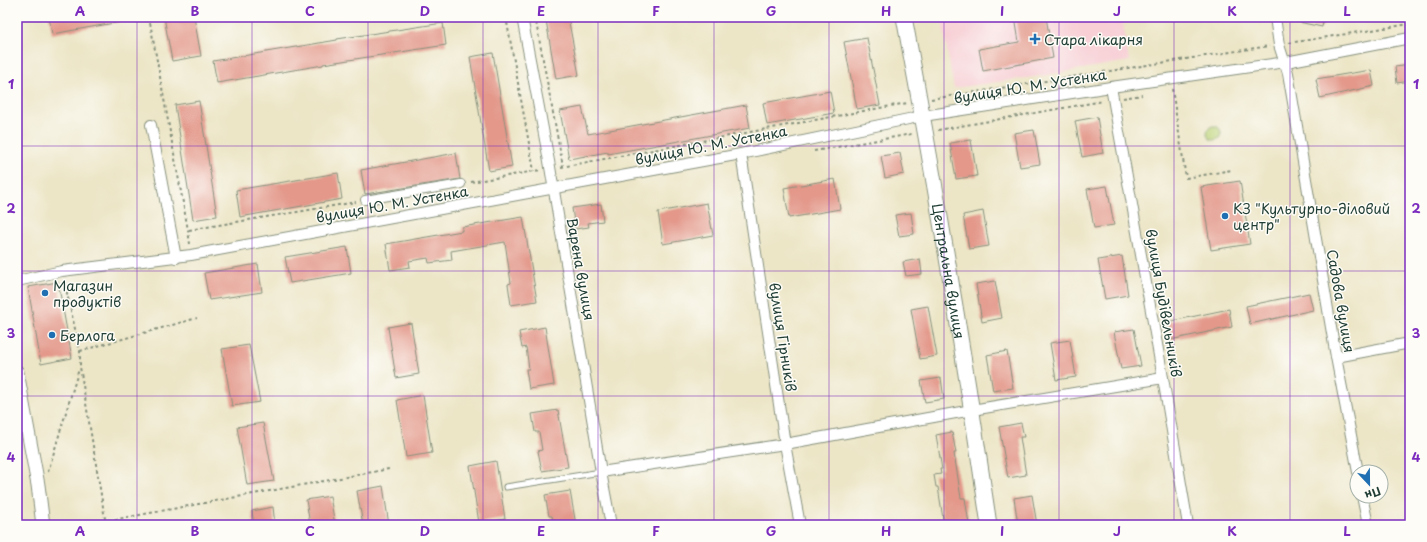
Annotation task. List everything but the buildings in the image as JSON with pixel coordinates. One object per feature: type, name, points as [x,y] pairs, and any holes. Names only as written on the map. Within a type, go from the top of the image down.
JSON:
[{"type":"main road","name":"Центральна вулиця","points":[[904,17],[923,116],[972,410],[989,525]]},
{"type":"street","name":"Варена вулиця","points":[[522,17],[550,169],[611,525]]},
{"type":"street","name":"Садова вулиця","points":[[1275,17],[1279,45],[1286,62],[1336,357],[1356,464]]},
{"type":"street","name":"вулиця Ю. М. Устенка","points":[[17,281],[62,271],[176,258],[741,154],[923,116],[1286,62],[1410,38]]},
{"type":"street","name":"вулиця Будівельників","points":[[1111,87],[1188,525]]},
{"type":"street","points":[[151,125],[176,258]]},
{"type":"street","name":"вулиця Гірників","points":[[741,154],[785,444],[800,525]]},
{"type":"street","points":[[365,200],[461,184]]},
{"type":"street","points":[[1336,357],[1410,343]]},
{"type":"street","points":[[17,372],[38,485],[41,524]]},
{"type":"street","points":[[601,472],[785,444],[972,410],[1163,378]]},
{"type":"street","points":[[1364,504],[1368,525]]},
{"type":"lane","points":[[506,487],[601,472]]},
{"type":"path","points":[[149,17],[188,230],[191,255]]},
{"type":"path","points":[[506,17],[534,171]]},
{"type":"path","points":[[534,17],[563,166]]},
{"type":"path","points":[[461,184],[920,101],[1410,24]]},
{"type":"path","points":[[1179,88],[1172,90],[1186,178],[1232,170]]},
{"type":"path","points":[[811,152],[1142,95]]},
{"type":"path","points":[[188,230],[365,200]]},
{"type":"path","points":[[62,271],[80,351],[80,368],[106,525]]},
{"type":"path","points":[[80,351],[197,318]]},
{"type":"path","points":[[47,477],[80,368]]},
{"type":"path","points":[[85,525],[389,470]]},
{"type":"shaded area","name":"Стара лікарня","points":[[941,17],[1122,17],[1129,61],[1041,76],[954,88]]},
{"type":"green space","points":[[1214,126],[1219,128],[1221,133],[1219,138],[1214,140],[1209,138],[1207,133],[1209,128]]},
{"type":"place","name":"Стара лікарня","points":[[1035,39]]},
{"type":"place","name":"КЗ \"Культурно-діловий центр\"","points":[[1225,216]]},
{"type":"place","name":"Магазин продуктів","points":[[45,293]]},
{"type":"place","name":"Берлога","points":[[52,335]]}]
